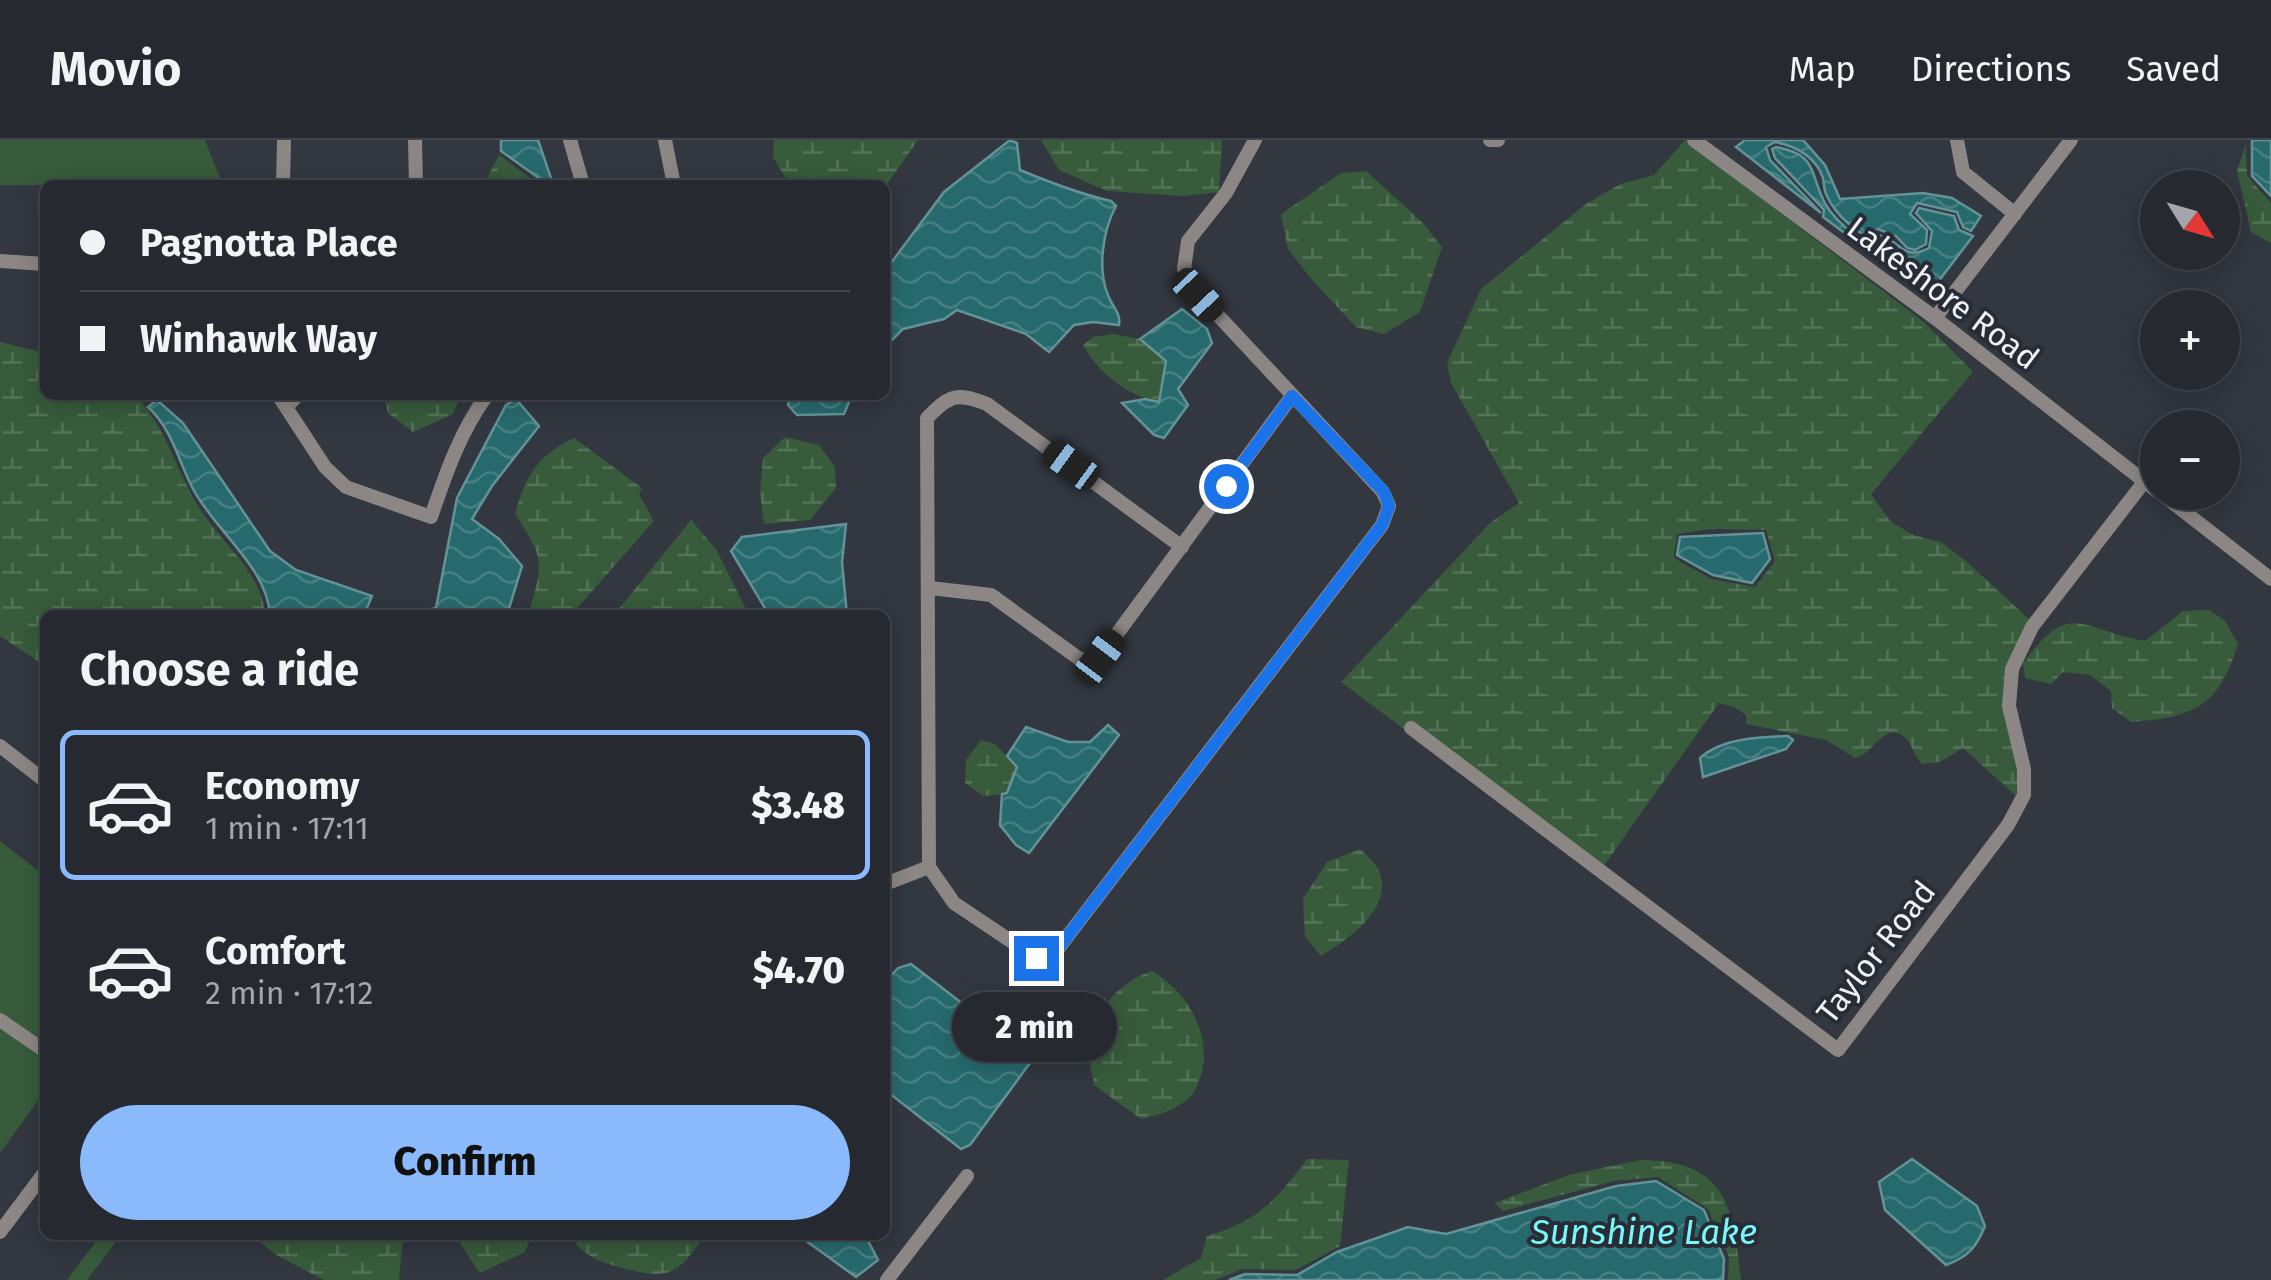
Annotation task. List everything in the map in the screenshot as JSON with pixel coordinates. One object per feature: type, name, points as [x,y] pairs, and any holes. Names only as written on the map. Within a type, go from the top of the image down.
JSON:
[{"type":"street","points":[[283,180],[284,140]]},
{"type":"street","points":[[415,140],[416,180]]},
{"type":"street","points":[[570,140],[582,180]]},
{"type":"street","points":[[665,140],[673,180]]},
{"type":"street","points":[[1182,547],[987,404],[965,395],[944,400],[927,418],[929,867],[954,903],[1036,958],[1057,950],[1382,525],[1389,506],[1384,492],[1198,295],[1184,269],[1188,241],[1226,193],[1255,140]]},
{"type":"street","points":[[1490,140],[1498,140]]},
{"type":"street","name":"Lakeshore Road","points":[[1695,140],[1935,318],[2140,479]]},
{"type":"street","points":[[1957,140],[1962,172],[2015,214]]},
{"type":"street","points":[[1935,318],[2065,142]]},
{"type":"street","points":[[0,261],[40,264]]},
{"type":"street","points":[[930,588],[991,594],[1081,660],[1100,657],[1292,396]]},
{"type":"street","points":[[289,400],[325,467],[346,487],[432,517],[453,454],[483,400]]},
{"type":"street","name":"Taylor Road","points":[[1411,728],[1838,1050],[2008,825],[2024,794],[2024,769],[2009,706],[2012,669],[2032,627],[2140,487]]},
{"type":"street","name":"Lakeshore Road","points":[[2181,510],[2271,579]]},
{"type":"street","points":[[0,746],[40,777]]},
{"type":"street","points":[[890,882],[929,867]]},
{"type":"street","points":[[0,1020],[40,1048]]},
{"type":"street","points":[[887,1280],[967,1176]]},
{"type":"street","points":[[0,1232],[40,1179]]},
{"type":"green space","points":[[0,140],[205,140],[220,178],[40,180],[40,185],[0,185]]},
{"type":"green space","points":[[774,140],[918,140],[890,180],[787,180],[773,157]]},
{"type":"green space","points":[[1041,140],[1222,140],[1219,192],[1183,196],[1107,191],[1059,170]]},
{"type":"green space","points":[[1685,140],[1925,323],[1973,372],[1871,494],[1890,521],[1913,535],[1941,542],[2030,620],[2007,666],[2019,769],[2016,796],[1963,748],[1940,762],[1922,764],[1906,739],[1890,733],[1855,758],[1826,740],[1746,724],[1746,715],[1719,703],[1598,874],[1341,682],[1490,523],[1519,503],[1451,383],[1447,363],[1481,289],[1586,204],[1620,184],[1654,175]],"holes":[[[1712,529],[1766,530],[1775,561],[1755,587],[1711,579],[1674,558],[1677,534]]]},
{"type":"green space","points":[[2246,144],[2247,176],[2271,203],[2271,243],[2251,232],[2237,170]]},
{"type":"green space","points":[[499,155],[533,180],[486,180]]},
{"type":"green space","points":[[1366,171],[1423,223],[1442,247],[1420,312],[1384,334],[1356,327],[1312,280],[1288,249],[1281,214],[1341,173]]},
{"type":"green space","points":[[1113,334],[1140,339],[1166,361],[1158,403],[1114,382],[1083,345],[1093,337]]},
{"type":"green space","points":[[0,342],[40,352],[40,400],[137,400],[143,404],[202,512],[250,573],[264,610],[40,610],[40,663],[0,636]]},
{"type":"green space","points":[[385,400],[459,400],[453,414],[413,432],[388,413]]},
{"type":"green space","points":[[785,437],[819,445],[835,467],[836,488],[810,520],[764,524],[760,493],[763,458]]},
{"type":"green space","points":[[574,438],[642,488],[639,494],[654,521],[575,610],[529,610],[539,563],[515,514],[523,488],[551,452]]},
{"type":"green space","points":[[691,520],[716,549],[746,610],[618,610]]},
{"type":"green space","points":[[2210,610],[2225,621],[2238,644],[2222,682],[2201,705],[2187,712],[2131,722],[2112,708],[2111,691],[2090,675],[2063,672],[2051,684],[2025,678],[2023,663],[2054,630],[2066,624],[2091,626],[2145,641],[2183,611]]},
{"type":"green space","points":[[981,740],[995,744],[1017,767],[1007,794],[983,796],[965,783],[966,760]]},
{"type":"green space","points":[[0,841],[40,872],[40,1098],[0,1153]]},
{"type":"green space","points":[[1360,849],[1377,867],[1381,895],[1367,920],[1321,956],[1305,937],[1303,899],[1327,862]]},
{"type":"green space","points":[[1152,971],[1179,993],[1189,1007],[1197,1022],[1204,1056],[1202,1073],[1191,1096],[1171,1109],[1141,1119],[1094,1085],[1085,1034],[1121,988]]},
{"type":"green space","points":[[1307,1159],[1349,1160],[1340,1246],[1296,1270],[1243,1269],[1215,1280],[1163,1280],[1201,1258],[1207,1236],[1240,1224],[1265,1208]]},
{"type":"green space","points":[[1641,1160],[1670,1162],[1692,1169],[1709,1179],[1721,1193],[1734,1231],[1741,1280],[1728,1280],[1729,1257],[1708,1209],[1658,1177],[1614,1181],[1503,1211],[1495,1203],[1568,1175]]},
{"type":"green space","points":[[97,1240],[117,1240],[87,1280],[67,1280]]},
{"type":"green space","points":[[258,1240],[403,1240],[399,1280],[324,1280],[276,1255]]},
{"type":"green space","points":[[462,1240],[530,1240],[525,1252],[480,1273],[461,1245]]},
{"type":"green space","points":[[578,1240],[701,1240],[678,1267],[660,1274],[613,1265],[576,1245]]},
{"type":"water","points":[[501,140],[538,140],[552,180],[540,179],[501,151]]},
{"type":"water","points":[[1010,140],[1017,143],[1020,170],[1111,201],[1116,206],[1102,262],[1105,285],[1119,325],[1074,325],[1049,352],[1026,334],[957,310],[944,319],[903,329],[890,342],[890,264],[944,192]]},
{"type":"water","points":[[1745,140],[1803,140],[1825,165],[1840,199],[1923,193],[1952,198],[1981,216],[1971,231],[1963,227],[1957,212],[1917,203],[1910,214],[1927,230],[1926,244],[1915,250],[1907,248],[1896,236],[1878,229],[1874,231],[1878,241],[1862,234],[1841,216],[1826,194],[1820,171],[1804,154],[1775,142],[1766,147],[1770,160],[1821,213],[1736,147]]},
{"type":"water","points":[[2252,140],[2271,140],[2271,196],[2252,176]]},
{"type":"water","points":[[1776,147],[1804,158],[1831,212],[1863,239],[1881,245],[1881,236],[1914,253],[1929,248],[1932,231],[1916,213],[1919,208],[1954,216],[1959,230],[1973,236],[1928,295],[1823,217],[1824,210],[1775,158],[1772,149]]},
{"type":"water","points":[[1182,309],[1207,329],[1212,343],[1178,389],[1188,405],[1164,438],[1154,435],[1122,403],[1145,399],[1159,402],[1166,361],[1140,339]]},
{"type":"water","points":[[157,400],[183,423],[270,551],[296,570],[372,596],[366,610],[269,610],[260,581],[203,505],[169,436],[148,407]]},
{"type":"water","points":[[517,400],[539,426],[492,486],[472,519],[499,539],[522,566],[509,610],[427,610],[436,608],[457,498],[506,405]]},
{"type":"water","points":[[790,400],[850,400],[844,414],[797,415],[788,405]]},
{"type":"water","points":[[846,524],[842,562],[847,610],[766,610],[731,551],[742,537]]},
{"type":"water","points":[[1763,533],[1770,559],[1752,583],[1713,575],[1677,555],[1680,537]]},
{"type":"water","points":[[1108,725],[1119,735],[1029,853],[1016,845],[1000,825],[1002,794],[1007,793],[1017,767],[1007,756],[1026,727],[1068,742],[1090,742]]},
{"type":"water","points":[[1788,736],[1793,740],[1786,749],[1703,777],[1700,758],[1719,746]]},
{"type":"water","points":[[911,964],[1019,1047],[1030,1063],[970,1145],[961,1149],[890,1094],[890,977],[898,968]]},
{"type":"water","points":[[1912,1159],[1977,1206],[1985,1226],[1970,1251],[1946,1265],[1885,1210],[1879,1182]]},
{"type":"water","name":"Sunshine Lake","points":[[1656,1181],[1704,1210],[1724,1259],[1723,1280],[1229,1280],[1245,1274],[1297,1275],[1337,1252],[1408,1227],[1446,1234],[1616,1186]]},
{"type":"water","points":[[805,1240],[868,1240],[878,1260],[856,1277]]},
{"type":"route","points":[[1036,958],[1057,950],[1382,525],[1389,506],[1384,492],[1292,396],[1226,486]]}]
